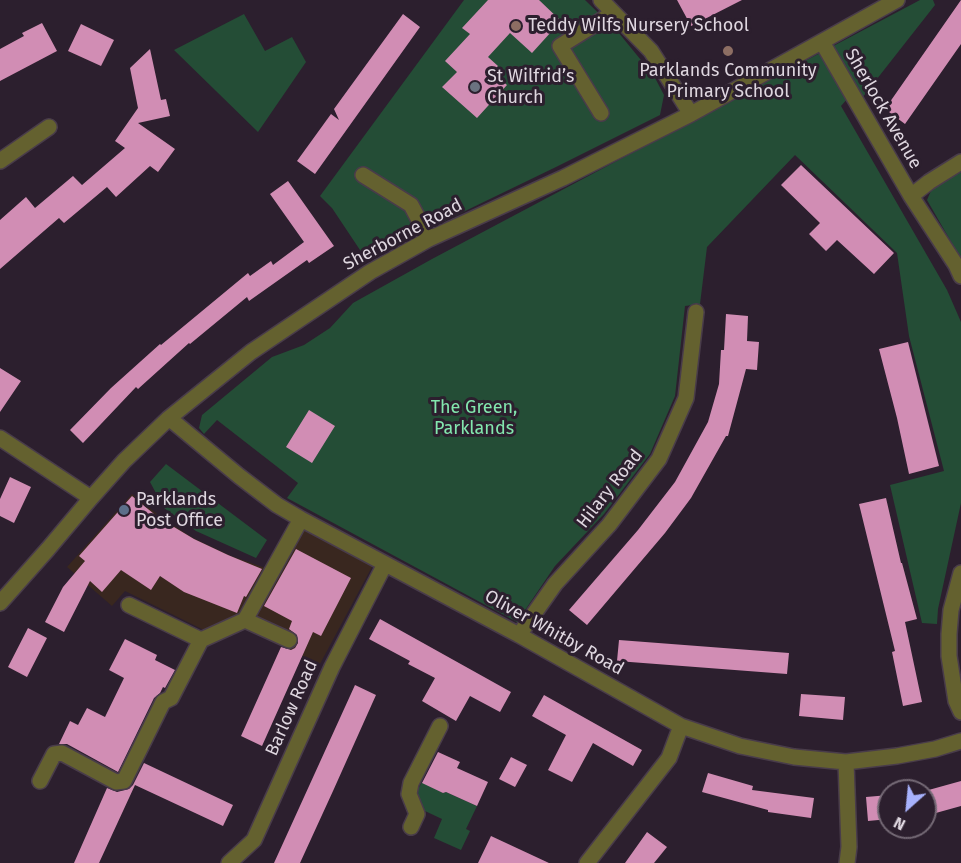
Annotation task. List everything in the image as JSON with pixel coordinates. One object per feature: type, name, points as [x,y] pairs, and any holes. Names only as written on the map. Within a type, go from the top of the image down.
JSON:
[{"type":"street","name":"Sherborne Road","points":[[0,603],[124,461],[169,418],[251,352],[369,272],[429,239],[563,178],[691,114],[897,0]]},
{"type":"street","points":[[601,113],[560,46],[608,5],[651,51],[691,114]]},
{"type":"street","name":"Sherlock Avenue","points":[[822,42],[911,196],[961,276]]},
{"type":"street","points":[[0,161],[49,127]]},
{"type":"street","name":"Sherlock Avenue","points":[[911,196],[961,162]]},
{"type":"street","points":[[363,175],[411,205],[429,239]]},
{"type":"street","name":"Hilary Road","points":[[519,635],[555,584],[609,525],[659,459],[686,398],[696,312]]},
{"type":"street","name":"Oliver Whitby Road","points":[[169,418],[277,505],[519,635],[681,726],[740,746],[794,757],[846,762],[897,756],[935,749],[961,741]]},
{"type":"street","points":[[0,438],[91,498]]},
{"type":"street","points":[[40,782],[54,754],[62,753],[116,782],[124,781],[163,702],[171,698],[201,640],[245,620],[301,519]]},
{"type":"street","name":"Barlow Road","points":[[229,863],[254,840],[332,667],[385,564]]},
{"type":"street","points":[[961,573],[951,610],[949,634],[956,701],[961,712]]},
{"type":"street","points":[[129,605],[201,640]]},
{"type":"street","points":[[245,620],[289,640]]},
{"type":"street","points":[[411,826],[417,814],[409,794],[411,783],[440,726]]},
{"type":"street","points":[[587,863],[669,758],[681,726]]},
{"type":"street","points":[[846,762],[848,863]]},
{"type":"shaded area","points":[[132,494],[162,518],[193,538],[231,556],[277,572],[302,527],[373,565],[320,664],[245,629],[222,639],[125,591],[112,606],[67,567]]},
{"type":"green space","points":[[464,0],[585,0],[618,32],[654,76],[664,95],[660,115],[366,259],[332,208],[320,196]]},
{"type":"green space","name":"The Green, Parklands","points":[[920,0],[933,0],[935,5],[862,98],[856,89],[841,106],[947,290],[961,322],[961,503],[938,609],[937,624],[922,623],[890,485],[944,471],[909,336],[897,253],[795,155],[707,247],[700,304],[685,306],[675,396],[650,454],[604,514],[555,566],[517,622],[287,498],[298,483],[217,420],[204,434],[199,428],[202,415],[272,357],[304,345],[330,328],[353,303]]},
{"type":"green space","points":[[244,14],[265,51],[292,37],[306,62],[258,132],[174,50]]},
{"type":"green space","points":[[961,172],[961,259],[927,200],[933,186]]},
{"type":"green space","points":[[166,464],[267,540],[256,558],[196,531],[164,508],[150,482]]},
{"type":"green space","points":[[422,782],[477,806],[466,829],[470,831],[461,850],[434,838],[442,819],[425,811],[416,793]]},
{"type":"building","points":[[488,0],[539,0],[561,21],[532,53],[510,33],[488,57],[498,66],[492,72],[507,85],[477,118],[442,87],[457,72],[445,61],[470,34],[462,28]]},
{"type":"building","points":[[677,0],[742,0],[691,26]]},
{"type":"building","points":[[961,0],[961,44],[905,124],[885,109]]},
{"type":"building","points":[[403,14],[420,27],[315,174],[297,161],[331,114],[339,120],[334,109]]},
{"type":"building","points":[[42,23],[57,51],[0,81],[0,49],[24,36],[22,33]]},
{"type":"building","points":[[81,24],[114,40],[101,66],[68,51]]},
{"type":"building","points":[[150,49],[161,100],[166,99],[170,116],[138,123],[175,149],[158,172],[150,166],[116,197],[107,187],[64,223],[59,218],[0,269],[0,220],[26,197],[35,208],[73,176],[82,185],[125,148],[115,141],[138,108],[130,68]]},
{"type":"building","points":[[801,165],[894,253],[874,274],[837,240],[826,251],[809,234],[820,223],[781,185]]},
{"type":"building","points":[[288,181],[334,246],[309,263],[307,260],[249,301],[247,297],[189,343],[138,389],[136,387],[83,443],[70,430],[111,388],[160,344],[248,273],[250,276],[271,261],[273,265],[304,242],[270,194]]},
{"type":"building","points":[[726,314],[748,316],[747,341],[759,342],[757,370],[746,369],[728,436],[691,498],[665,533],[587,625],[569,610],[638,530],[675,482],[708,422],[719,384]]},
{"type":"building","points":[[908,342],[939,466],[909,474],[879,349]]},
{"type":"building","points":[[0,368],[21,381],[0,412]]},
{"type":"building","points":[[309,410],[335,426],[312,463],[286,447]]},
{"type":"building","points":[[10,477],[31,487],[14,523],[0,516],[0,499]]},
{"type":"building","points":[[132,496],[159,518],[194,539],[262,569],[246,597],[244,596],[237,613],[184,592],[160,576],[151,590],[121,570],[102,592],[90,581],[64,632],[45,622],[63,587],[85,561],[79,556]]},
{"type":"building","points":[[886,498],[917,619],[905,622],[922,702],[903,706],[892,652],[895,651],[859,504]]},
{"type":"building","points":[[296,549],[351,578],[321,636],[313,632],[262,746],[241,736],[281,647],[291,650],[298,643],[297,635],[289,629],[292,621],[264,606]]},
{"type":"building","points":[[380,619],[511,692],[500,712],[470,696],[456,721],[422,701],[435,678],[408,664],[410,661],[369,639]]},
{"type":"building","points":[[28,628],[47,638],[27,677],[8,667]]},
{"type":"building","points":[[125,639],[157,655],[155,660],[175,670],[165,688],[163,687],[154,698],[118,772],[67,744],[59,744],[70,721],[78,725],[87,708],[105,717],[124,678],[109,670]]},
{"type":"building","points":[[619,640],[789,653],[787,674],[617,661]]},
{"type":"building","points":[[355,685],[376,695],[333,791],[300,863],[274,863]]},
{"type":"building","points":[[801,694],[845,697],[843,720],[799,716]]},
{"type":"building","points":[[544,695],[642,750],[633,766],[593,743],[572,782],[548,770],[566,735],[532,716]]},
{"type":"building","points":[[438,752],[460,762],[457,768],[488,782],[477,806],[422,783]]},
{"type":"building","points":[[511,757],[527,765],[515,787],[499,779]]},
{"type":"building","points":[[144,763],[233,805],[223,826],[135,785],[99,863],[74,863],[107,788],[117,792],[129,789]]},
{"type":"building","points":[[708,773],[753,786],[752,790],[814,798],[811,818],[768,812],[768,810],[702,792]]},
{"type":"building","points":[[961,781],[961,806],[937,813],[937,788]]},
{"type":"building","points":[[877,796],[877,820],[868,821],[866,797]]},
{"type":"building","points":[[647,832],[667,847],[654,863],[625,863]]},
{"type":"building","points":[[491,836],[549,863],[478,863]]},
{"type":"place","name":"Teddy Wilfs Nursery School","points":[[516,26]]},
{"type":"place","name":"Parklands Community Primary School","points":[[728,51]]},
{"type":"place","name":"St Wilfrid’s Church","points":[[475,87]]},
{"type":"place","name":"Parklands Post Office","points":[[124,510]]}]
